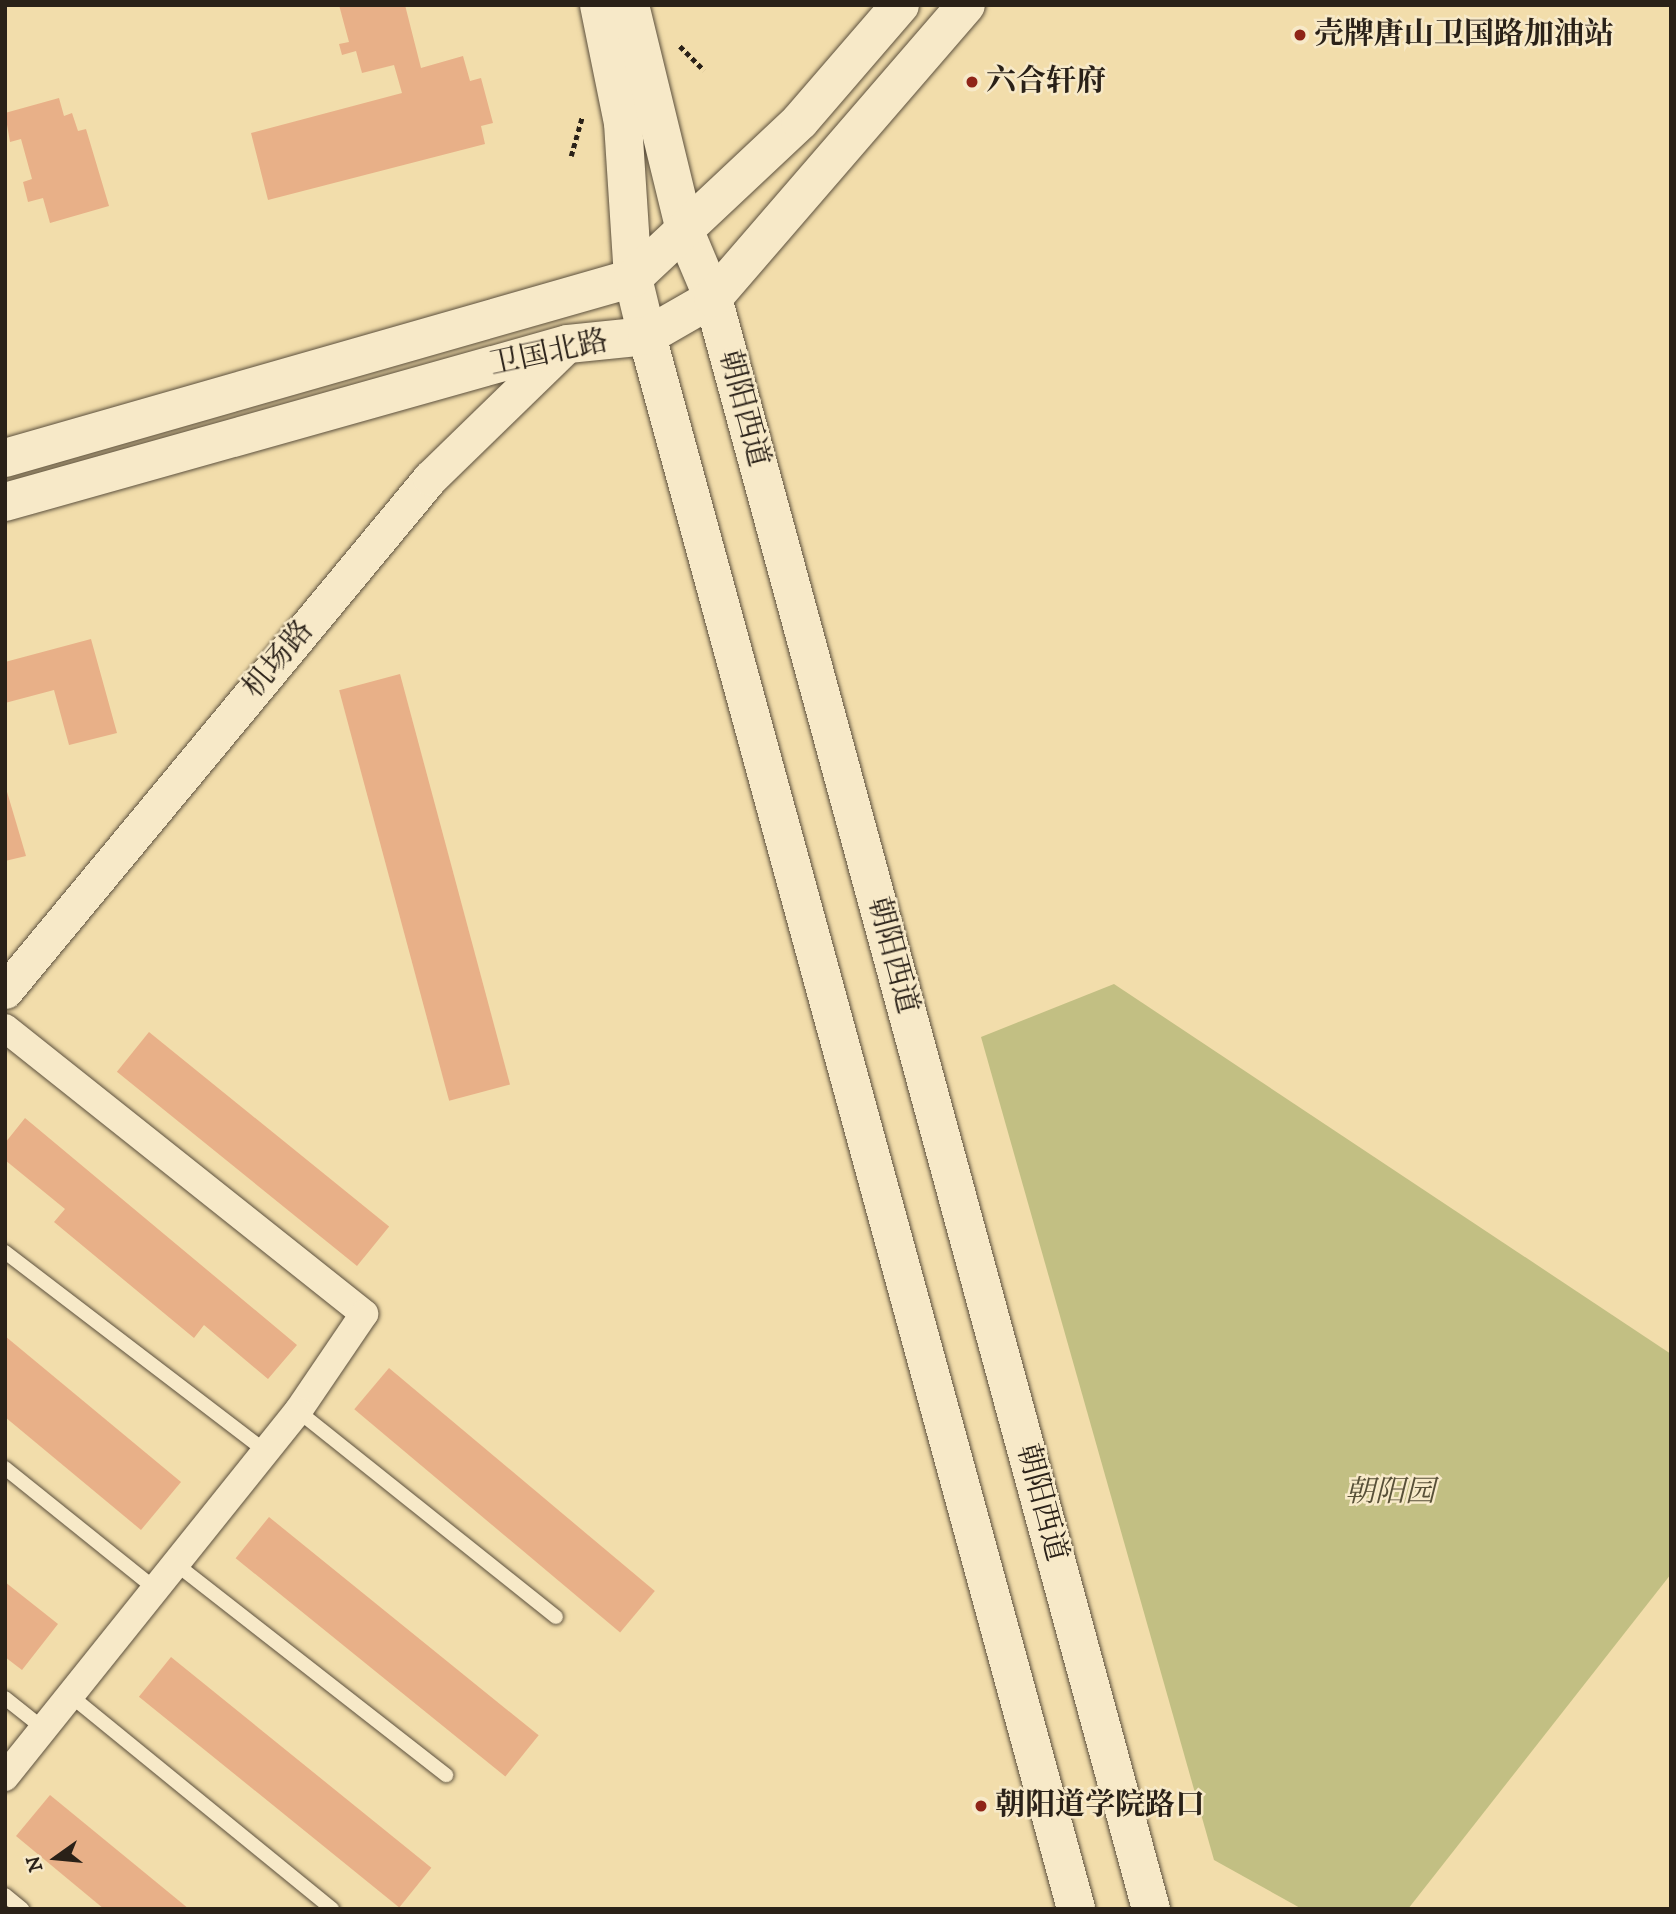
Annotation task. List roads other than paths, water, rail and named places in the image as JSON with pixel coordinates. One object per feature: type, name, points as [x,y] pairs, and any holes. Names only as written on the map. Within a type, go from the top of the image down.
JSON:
[{"type":"main road","points":[[599,5],[623,123],[633,278],[647,336],[1076,1909]]},
{"type":"main road","name":"朝阳西道","points":[[630,5],[686,234],[713,298],[1151,1909]]},
{"type":"main road","name":"卫国北路","points":[[5,458],[633,278],[686,234],[800,121],[901,5]]},
{"type":"main road","name":"卫国北路","points":[[5,502],[568,344],[647,336],[713,298],[966,5]]},
{"type":"street","name":"机场路","points":[[5,991],[430,478],[568,344]]},
{"type":"street","points":[[5,1028],[364,1314],[298,1411],[264,1450],[5,1777]]},
{"type":"lane","points":[[5,1251],[264,1450]]},
{"type":"lane","points":[[298,1411],[556,1617]]},
{"type":"lane","points":[[5,1468],[154,1588]]},
{"type":"lane","points":[[176,1564],[446,1775]]},
{"type":"lane","points":[[71,1696],[332,1909]]},
{"type":"lane","points":[[5,1698],[44,1729]]},
{"type":"lane","points":[[5,1895],[22,1909]]},
{"type":"place","name":"壳牌唐山卫国路加油站","points":[[1300,35]]},
{"type":"place","name":"六合轩府","points":[[972,82]]},
{"type":"place","name":"朝阳道学院路口","points":[[981,1806]]},
{"type":"park label","name":"朝阳园","points":[[1390,1493]]}]
